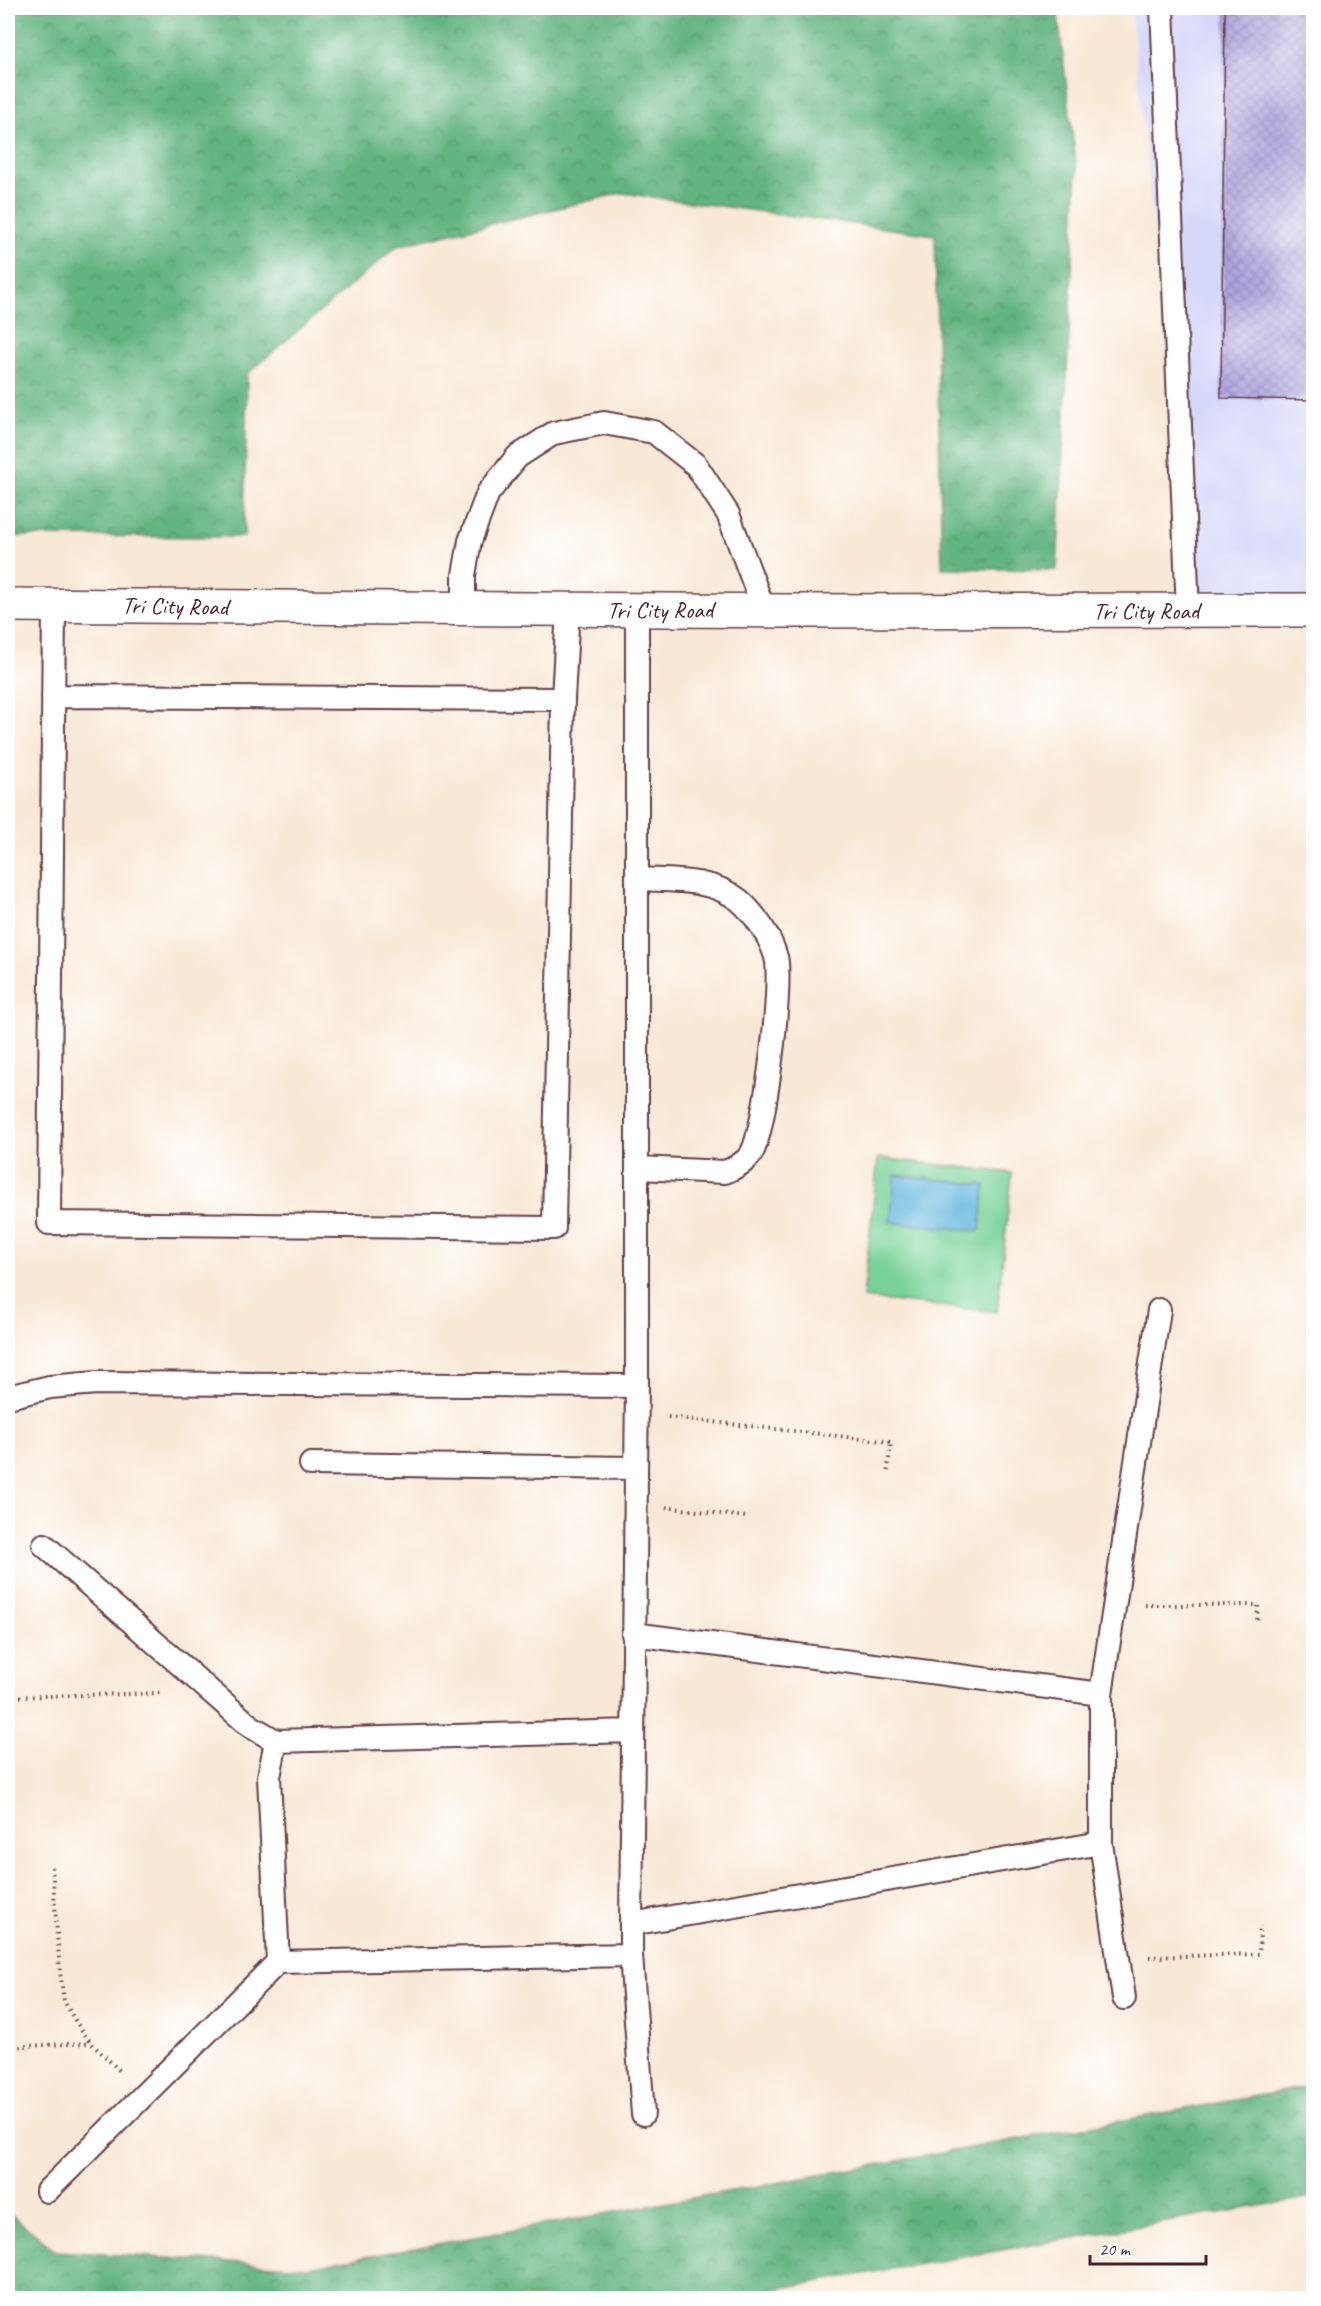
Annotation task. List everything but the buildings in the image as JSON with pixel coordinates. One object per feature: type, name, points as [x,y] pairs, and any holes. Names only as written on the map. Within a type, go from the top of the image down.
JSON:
[{"type":"street","name":"Tri City Road","points":[[8,605],[637,610],[1314,610]]},
{"type":"lane","points":[[1162,8],[1188,611]]},
{"type":"lane","points":[[464,609],[464,576],[470,541],[488,493],[517,457],[554,433],[604,423],[654,432],[696,465],[729,514],[764,610]]},
{"type":"lane","points":[[54,605],[49,1223],[542,1228],[554,1228],[563,699],[568,609]]},
{"type":"lane","points":[[637,610],[639,879],[637,1413],[631,1955],[643,2114]]},
{"type":"lane","points":[[53,696],[563,699]]},
{"type":"lane","points":[[638,1168],[725,1172],[738,1166],[751,1155],[759,1136],[776,1018],[778,982],[776,958],[766,934],[755,917],[740,901],[722,890],[702,883],[639,879]]},
{"type":"lane","points":[[1124,1998],[1101,1843],[1101,1694],[1159,1310]]},
{"type":"lane","points":[[8,1397],[50,1387],[96,1383],[637,1386]]},
{"type":"lane","points":[[310,1464],[636,1468]]},
{"type":"lane","points":[[44,1545],[250,1726],[276,1742],[632,1731]]},
{"type":"lane","points":[[633,1634],[1101,1694]]},
{"type":"lane","points":[[276,1742],[269,1777],[278,1962]]},
{"type":"lane","points":[[631,1924],[1101,1843]]},
{"type":"lane","points":[[47,2191],[278,1962],[631,1955]]},
{"type":"path","points":[[637,1413],[891,1442],[887,1474]]},
{"type":"path","points":[[636,1503],[745,1517]]},
{"type":"path","points":[[1114,1605],[1258,1605],[1257,1622]]},
{"type":"path","points":[[8,1697],[210,1691]]},
{"type":"path","points":[[52,1867],[64,2001],[91,2043],[144,2094]]},
{"type":"path","points":[[1118,1958],[1259,1954],[1260,1926]]},
{"type":"path","points":[[8,2051],[24,2046],[91,2043]]},
{"type":"shaded area","points":[[1131,8],[1313,8],[1313,601],[1193,598]]},
{"type":"green space","points":[[8,8],[1057,8],[1077,172],[1057,570],[942,568],[935,235],[622,193],[397,246],[247,374],[244,537],[8,536]]},
{"type":"green space","points":[[878,1158],[1012,1173],[997,1312],[863,1298]]},
{"type":"green space","points":[[1313,2086],[1313,2197],[721,2298],[8,2298],[8,2212],[56,2251],[309,2267]]},
{"type":"water","points":[[895,1175],[985,1185],[980,1231],[890,1222]]}]
